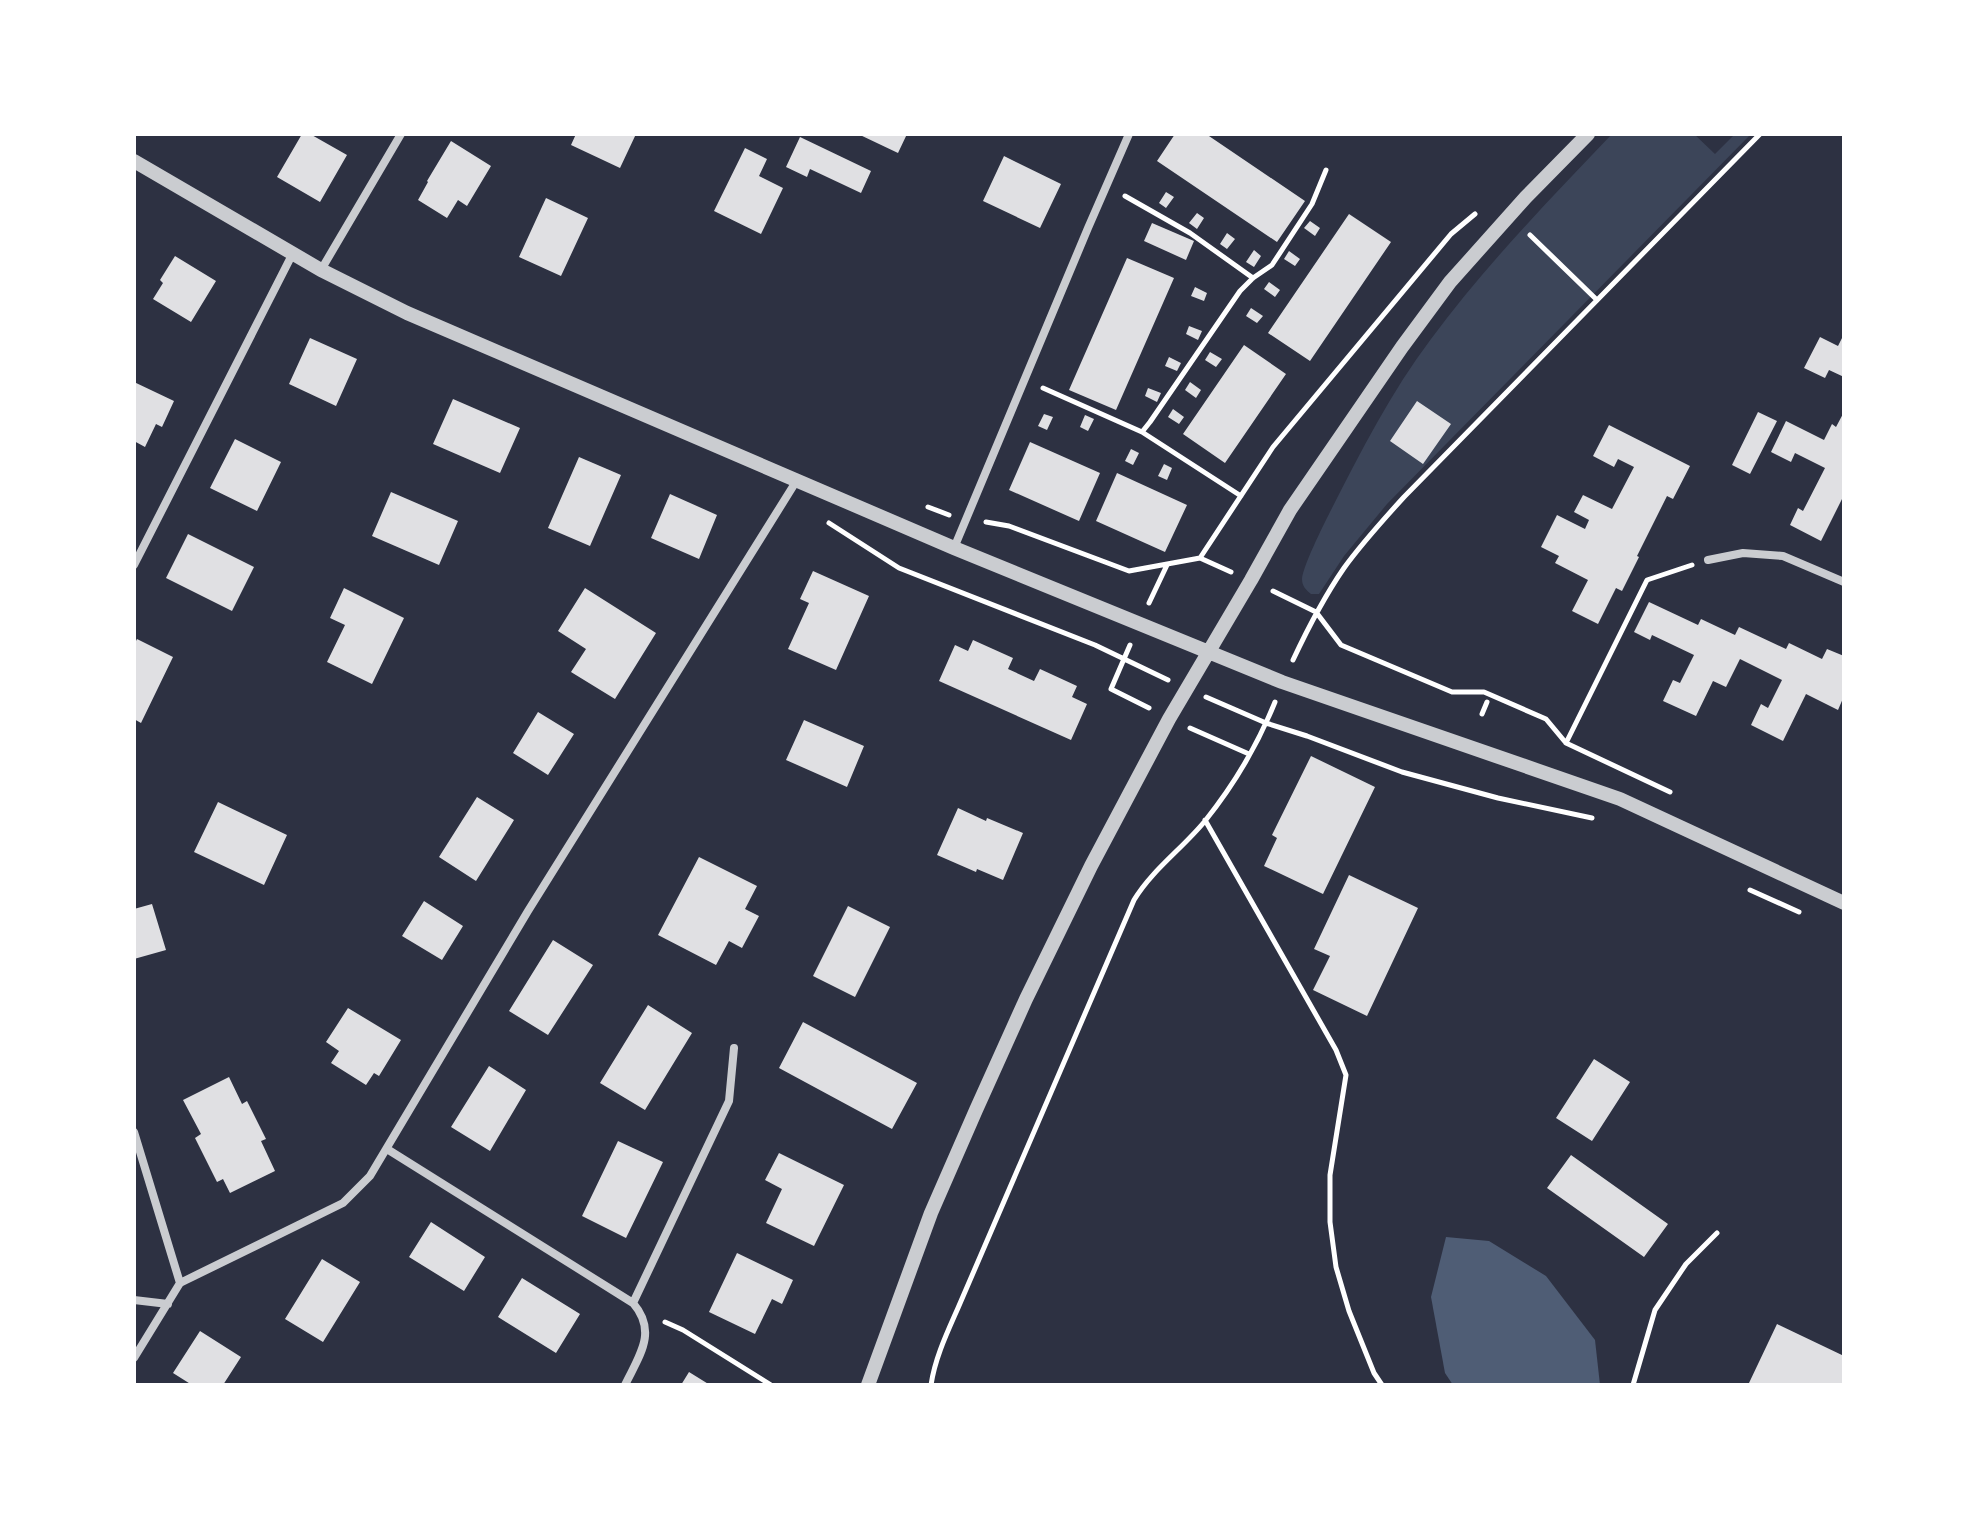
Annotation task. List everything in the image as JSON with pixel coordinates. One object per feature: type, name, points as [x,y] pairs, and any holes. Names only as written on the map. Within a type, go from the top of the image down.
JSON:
[{"type":"street","points":[[321,270],[401,134]]},
{"type":"street","points":[[954,548],[1129,134]]},
{"type":"street","points":[[868,1385],[931,1213],[982,1096],[1091,866],[1169,719],[1290,510],[1402,347],[1450,282],[1588,134]]},
{"type":"street","points":[[134,161],[321,270],[407,313],[954,548],[1282,682],[1620,799],[1844,903]]},
{"type":"street","points":[[134,565],[293,253]]},
{"type":"street","points":[[134,1358],[180,1283],[343,1203],[370,1176],[528,911],[797,480]]},
{"type":"street","points":[[1708,560],[1743,553],[1783,556],[1844,582]]},
{"type":"street","points":[[633,1303],[729,1101],[734,1048]]},
{"type":"street","points":[[134,1132],[180,1283]]},
{"type":"street","points":[[387,1149],[633,1303],[640,1311],[646,1334],[643,1348],[625,1385]]},
{"type":"street","points":[[134,1300],[168,1304]]},
{"type":"path","points":[[931,1385],[942,1345],[1134,900],[1205,820],[1249,754],[1316,612],[1353,555],[1404,497],[1760,134]]},
{"type":"path","points":[[1142,432],[1227,309],[1253,278],[1272,265],[1312,204],[1326,170]]},
{"type":"path","points":[[1107,186],[1190,233],[1253,278]]},
{"type":"path","points":[[1200,558],[1273,447],[1451,234],[1487,205]]},
{"type":"path","points":[[1530,235],[1597,300]]},
{"type":"path","points":[[1024,380],[1142,432],[1241,496]]},
{"type":"path","points":[[918,504],[965,520],[1009,526],[1129,571],[1200,558],[1316,612],[1341,645],[1452,692],[1484,692],[1546,719],[1566,743],[1647,580],[1708,560]]},
{"type":"path","points":[[1168,564],[1111,689],[1169,719],[1249,754]]},
{"type":"path","points":[[1482,714],[1487,702]]},
{"type":"path","points":[[1266,723],[1402,772],[1498,798],[1597,819]]},
{"type":"path","points":[[1205,820],[1336,1050],[1346,1075],[1330,1175],[1330,1222],[1336,1267],[1349,1311],[1374,1373],[1382,1385]]},
{"type":"path","points":[[1747,888],[1806,915]]},
{"type":"path","points":[[1633,1385],[1655,1310],[1686,1264],[1717,1233]]},
{"type":"path","points":[[644,1322],[665,1322],[683,1330],[771,1385]]},
{"type":"shaded area","points":[[1612,134],[1694,134],[1715,154],[1735,134],[1751,134],[1387,504],[1344,556],[1319,594],[1311,594],[1302,579],[1309,556],[1377,423],[1403,380],[1473,285]]},
{"type":"shaded area","points":[[1446,1237],[1489,1241],[1546,1276],[1595,1340],[1600,1385],[1453,1385],[1445,1373],[1431,1297]]},
{"type":"building","points":[[302,134],[310,134],[347,155],[320,202],[277,177]]},
{"type":"building","points":[[576,134],[636,134],[620,168],[571,145]]},
{"type":"building","points":[[858,134],[907,134],[898,153]]},
{"type":"building","points":[[1175,134],[1206,134],[1305,201],[1277,242],[1157,161]]},
{"type":"building","points":[[800,137],[871,171],[861,193],[810,169],[807,177],[786,167]]},
{"type":"building","points":[[451,141],[491,166],[467,206],[458,200],[447,218],[418,200]]},
{"type":"building","points":[[745,148],[767,159],[759,176],[783,188],[761,234],[714,211]]},
{"type":"building","points":[[1004,156],[1061,184],[1040,228],[983,201]]},
{"type":"building","points":[[1166,192],[1174,197],[1166,208],[1159,203]]},
{"type":"building","points":[[546,198],[588,218],[561,276],[519,257]]},
{"type":"building","points":[[1197,213],[1204,218],[1197,229],[1189,223]]},
{"type":"building","points":[[1349,214],[1391,242],[1310,361],[1268,333]]},
{"type":"building","points":[[1310,221],[1320,228],[1315,236],[1304,228]]},
{"type":"building","points":[[1152,223],[1194,241],[1186,260],[1144,241]]},
{"type":"building","points":[[1227,233],[1235,239],[1227,249],[1220,244]]},
{"type":"building","points":[[1254,250],[1261,256],[1254,267],[1246,262]]},
{"type":"building","points":[[1289,251],[1300,259],[1295,266],[1284,259]]},
{"type":"building","points":[[175,256],[216,281],[191,322],[153,299],[163,283],[160,280]]},
{"type":"building","points":[[1127,258],[1174,278],[1116,410],[1069,390]]},
{"type":"building","points":[[1269,282],[1280,290],[1275,297],[1264,289]]},
{"type":"building","points":[[1195,287],[1207,293],[1204,301],[1191,296]]},
{"type":"building","points":[[1251,308],[1263,316],[1257,323],[1246,316]]},
{"type":"building","points":[[1189,326],[1202,331],[1198,340],[1186,334]]},
{"type":"building","points":[[1844,334],[1844,377],[1829,370],[1825,378],[1804,368],[1820,337],[1838,346]]},
{"type":"building","points":[[310,338],[357,359],[336,406],[289,384]]},
{"type":"building","points":[[1244,345],[1286,374],[1225,463],[1183,434]]},
{"type":"building","points":[[1210,352],[1222,359],[1216,367],[1205,360]]},
{"type":"building","points":[[1169,357],[1181,363],[1177,371],[1165,366]]},
{"type":"building","points":[[134,382],[174,401],[162,427],[156,424],[145,447],[134,441]]},
{"type":"building","points":[[1190,382],[1201,390],[1196,398],[1185,390]]},
{"type":"building","points":[[1148,388],[1161,393],[1157,402],[1145,396]]},
{"type":"building","points":[[453,399],[520,428],[500,473],[433,444]]},
{"type":"building","points":[[1417,401],[1451,424],[1423,464],[1390,441]]},
{"type":"building","points":[[1173,409],[1184,417],[1179,424],[1168,417]]},
{"type":"building","points":[[1758,412],[1777,421],[1750,474],[1732,465]]},
{"type":"building","points":[[1844,412],[1844,495],[1821,541],[1790,525],[1798,508],[1803,511],[1825,468],[1795,453],[1791,462],[1771,452],[1786,421],[1824,440],[1832,424],[1836,427]]},
{"type":"building","points":[[1044,414],[1053,417],[1047,430],[1038,426]]},
{"type":"building","points":[[1085,415],[1094,419],[1088,431],[1080,427]]},
{"type":"building","points":[[1609,425],[1690,466],[1673,499],[1667,496],[1622,591],[1616,588],[1598,624],[1572,611],[1588,580],[1555,563],[1559,556],[1541,547],[1557,515],[1585,529],[1589,520],[1574,512],[1583,495],[1612,509],[1634,467],[1618,459],[1614,467],[1593,456]]},
{"type":"building","points":[[235,439],[281,462],[257,511],[210,488]]},
{"type":"building","points":[[1030,442],[1100,473],[1079,521],[1009,490]]},
{"type":"building","points":[[1131,449],[1139,453],[1133,465],[1125,461]]},
{"type":"building","points":[[579,457],[621,475],[590,546],[548,528]]},
{"type":"building","points":[[1164,464],[1172,468],[1167,480],[1158,476]]},
{"type":"building","points":[[1117,473],[1187,505],[1165,552],[1096,521]]},
{"type":"building","points":[[391,492],[458,521],[439,565],[372,536]]},
{"type":"building","points":[[670,494],[717,515],[699,559],[651,538]]},
{"type":"building","points":[[188,534],[254,567],[232,611],[166,578]]},
{"type":"building","points":[[813,571],[869,596],[836,670],[788,649],[809,603],[800,599]]},
{"type":"building","points":[[344,588],[404,618],[372,684],[327,662],[345,625],[330,618]]},
{"type":"building","points":[[585,588],[656,633],[615,699],[571,672],[586,649],[558,631]]},
{"type":"building","points":[[1649,602],[1698,625],[1701,619],[1735,635],[1739,627],[1786,649],[1789,643],[1822,659],[1827,649],[1844,656],[1844,696],[1838,710],[1806,694],[1783,741],[1751,725],[1761,704],[1768,708],[1782,680],[1740,659],[1726,687],[1713,681],[1696,716],[1663,701],[1673,680],[1680,683],[1694,655],[1652,635],[1650,640],[1634,632]]},
{"type":"building","points":[[137,639],[173,657],[141,723],[134,719],[134,645]]},
{"type":"building","points":[[973,640],[1013,658],[1008,669],[1034,681],[1040,669],[1077,686],[1072,697],[1087,704],[1071,740],[939,681],[955,645],[968,651]]},
{"type":"building","points":[[538,712],[574,734],[548,775],[513,753]]},
{"type":"building","points":[[804,720],[864,746],[847,787],[786,760]]},
{"type":"building","points":[[1311,756],[1375,787],[1323,894],[1264,866],[1277,838],[1272,835]]},
{"type":"building","points":[[477,797],[514,820],[476,881],[439,857]]},
{"type":"building","points":[[218,802],[287,835],[264,885],[194,852]]},
{"type":"building","points":[[958,808],[1023,833],[1003,880],[937,855]]},
{"type":"building","points":[[699,857],[757,886],[745,909],[759,916],[742,948],[729,941],[716,965],[658,935]]},
{"type":"building","points":[[1349,875],[1418,908],[1367,1016],[1313,990],[1330,956],[1314,949]]},
{"type":"building","points":[[424,901],[463,926],[442,960],[402,936]]},
{"type":"building","points":[[152,904],[166,950],[134,959],[134,909]]},
{"type":"building","points":[[848,906],[890,927],[855,997],[813,976]]},
{"type":"building","points":[[553,940],[593,965],[548,1035],[509,1011]]},
{"type":"building","points":[[648,1005],[692,1033],[645,1110],[600,1083]]},
{"type":"building","points":[[348,1008],[401,1040],[379,1076],[374,1073],[366,1085],[331,1063],[339,1051],[326,1042]]},
{"type":"building","points":[[803,1022],[917,1083],[892,1129],[779,1068]]},
{"type":"building","points":[[1594,1059],[1630,1082],[1592,1141],[1556,1118]]},
{"type":"building","points":[[489,1066],[526,1090],[490,1151],[451,1127]]},
{"type":"building","points":[[229,1077],[242,1104],[247,1101],[266,1139],[261,1141],[275,1171],[230,1193],[223,1179],[217,1182],[195,1138],[201,1134],[183,1100]]},
{"type":"building","points":[[618,1141],[663,1162],[626,1238],[582,1216]]},
{"type":"building","points":[[779,1153],[844,1185],[814,1246],[766,1223],[782,1189],[765,1180]]},
{"type":"building","points":[[1571,1155],[1668,1224],[1644,1257],[1547,1188]]},
{"type":"building","points":[[431,1222],[485,1257],[464,1291],[409,1257]]},
{"type":"building","points":[[737,1253],[793,1280],[782,1304],[772,1299],[755,1334],[709,1312]]},
{"type":"building","points":[[322,1259],[360,1282],[323,1342],[285,1319]]},
{"type":"building","points":[[522,1278],[580,1314],[556,1353],[498,1317]]},
{"type":"building","points":[[1777,1324],[1844,1356],[1844,1385],[1749,1383]]},
{"type":"building","points":[[200,1331],[241,1357],[223,1385],[192,1385],[173,1373]]},
{"type":"building","points":[[689,1372],[710,1385],[681,1385]]}]
